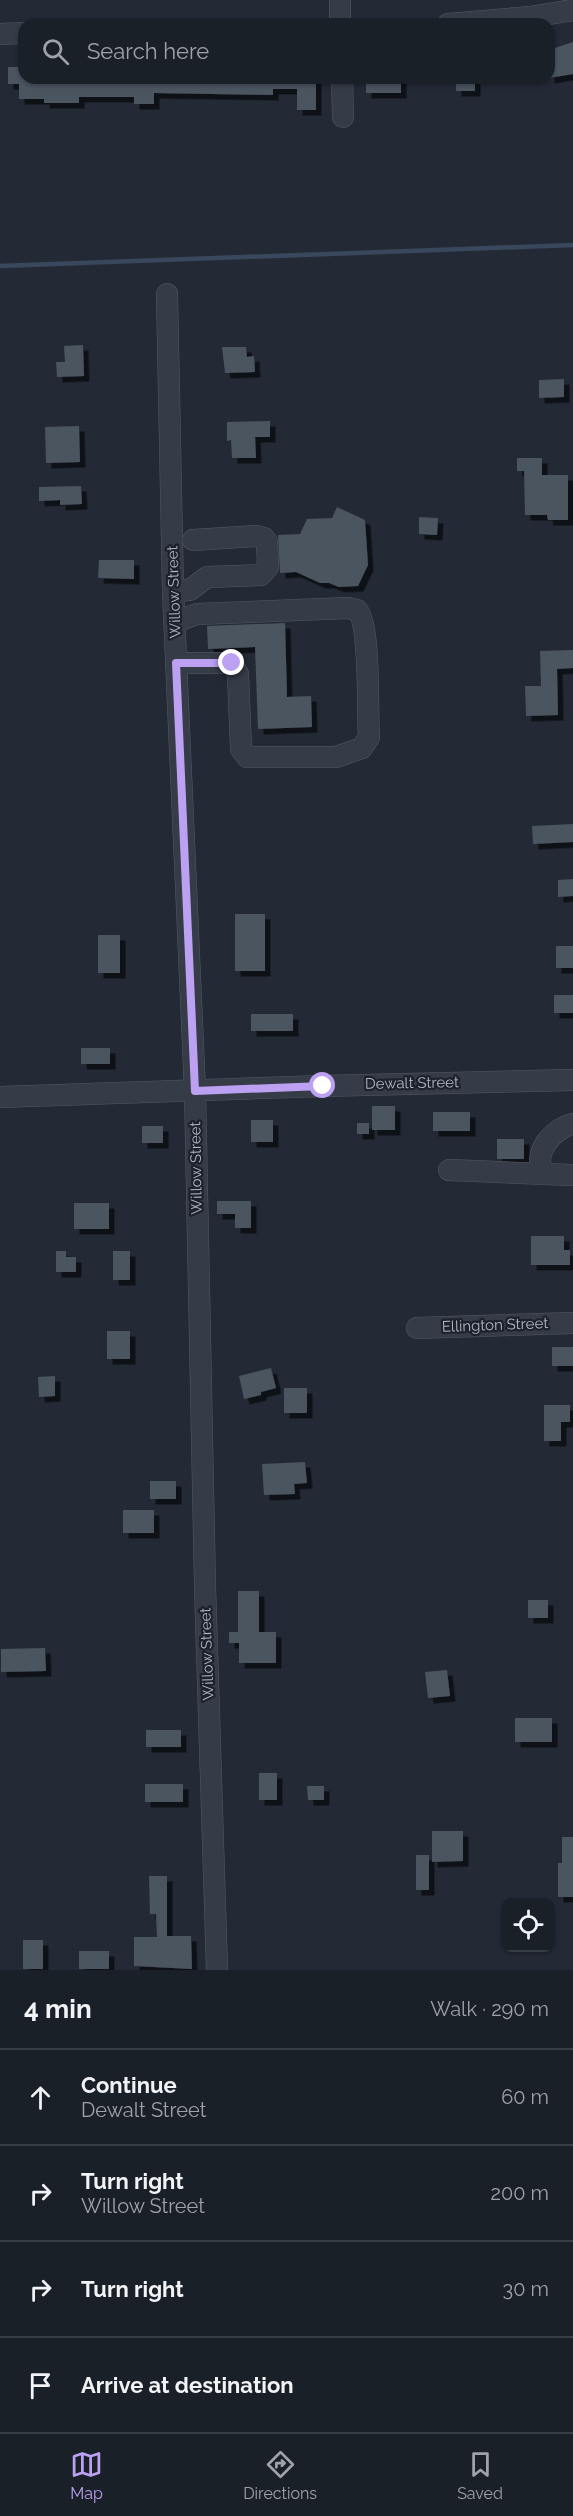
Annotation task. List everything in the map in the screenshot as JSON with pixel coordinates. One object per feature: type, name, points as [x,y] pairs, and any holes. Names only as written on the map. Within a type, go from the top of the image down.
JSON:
[{"type":"street","points":[[340,0],[340,18]]},
{"type":"street","points":[[518,18],[573,10]]},
{"type":"street","points":[[0,34],[18,33]]},
{"type":"street","points":[[342,84],[343,117]]},
{"type":"street","name":"Willow Street","points":[[167,294],[173,591],[195,1091],[205,1586],[217,1970]]},
{"type":"street","points":[[173,591],[190,590],[207,577],[261,575],[268,567],[267,542],[264,538],[257,536],[193,540]]},
{"type":"street","points":[[175,622],[197,614],[337,608],[357,610],[362,616],[365,647],[369,737],[362,748],[336,757],[248,757],[241,749],[238,674],[232,663],[176,663]]},
{"type":"street","name":"Dewalt Street","points":[[0,1097],[573,1080]]},
{"type":"street","points":[[544,1174],[540,1161],[546,1144],[562,1126],[573,1124]]},
{"type":"street","points":[[449,1170],[573,1175]]},
{"type":"street","name":"Ellington Street","points":[[417,1328],[573,1323]]},
{"type":"building","points":[[573,42],[573,74],[555,77],[555,48]]},
{"type":"building","points":[[8,67],[18,67],[18,84],[8,84]]},
{"type":"building","points":[[19,84],[316,84],[316,110],[297,110],[297,89],[273,89],[273,95],[154,93],[154,104],[134,104],[134,97],[79,97],[79,103],[44,103],[44,99],[19,99]]},
{"type":"building","points":[[366,84],[401,84],[401,93],[366,93]]},
{"type":"building","points":[[456,84],[475,84],[475,91],[456,91]]},
{"type":"building","points":[[83,345],[84,376],[57,377],[56,362],[65,362],[64,346]]},
{"type":"building","points":[[222,347],[246,347],[247,357],[254,356],[255,372],[225,373]]},
{"type":"building","points":[[564,379],[564,397],[539,398],[539,380]]},
{"type":"building","points":[[270,421],[270,437],[255,437],[256,458],[232,458],[231,440],[227,441],[227,422]]},
{"type":"building","points":[[79,426],[80,462],[46,463],[45,427]]},
{"type":"building","points":[[517,458],[542,458],[542,475],[568,475],[568,520],[548,520],[547,515],[525,515],[524,471],[517,471]]},
{"type":"building","points":[[81,486],[82,504],[60,505],[60,500],[39,501],[39,487]]},
{"type":"building","points":[[337,507],[365,520],[368,565],[358,586],[339,587],[329,583],[320,583],[296,572],[280,573],[278,535],[300,534],[307,519],[332,518]]},
{"type":"building","points":[[419,517],[438,518],[437,535],[419,534]]},
{"type":"building","points":[[99,560],[134,560],[134,579],[98,578]]},
{"type":"building","points":[[285,623],[287,697],[311,696],[312,727],[258,729],[255,647],[208,649],[207,626]]},
{"type":"building","points":[[573,650],[573,668],[557,669],[558,715],[526,716],[525,686],[541,686],[540,651]]},
{"type":"building","points":[[573,824],[573,842],[533,844],[532,826]]},
{"type":"building","points":[[573,879],[573,896],[558,897],[558,880]]},
{"type":"building","points":[[235,914],[265,914],[265,971],[235,971]]},
{"type":"building","points":[[98,935],[120,935],[120,973],[98,973]]},
{"type":"building","points":[[556,946],[573,946],[573,968],[556,968]]},
{"type":"building","points":[[554,995],[573,995],[573,1013],[554,1013]]},
{"type":"building","points":[[251,1014],[293,1014],[293,1031],[251,1031]]},
{"type":"building","points":[[81,1048],[110,1048],[110,1064],[81,1064]]},
{"type":"building","points":[[372,1106],[395,1106],[395,1130],[372,1130]]},
{"type":"building","points":[[433,1112],[470,1112],[470,1131],[433,1131]]},
{"type":"building","points":[[251,1120],[273,1120],[273,1142],[251,1142]]},
{"type":"building","points":[[357,1123],[369,1123],[369,1134],[357,1134]]},
{"type":"building","points":[[142,1126],[163,1126],[163,1143],[142,1143]]},
{"type":"building","points":[[497,1139],[524,1139],[524,1159],[497,1159]]},
{"type":"building","points":[[217,1201],[251,1201],[251,1228],[235,1228],[235,1214],[217,1214]]},
{"type":"building","points":[[74,1203],[109,1203],[109,1229],[74,1229]]},
{"type":"building","points":[[531,1236],[564,1236],[564,1250],[570,1250],[570,1265],[531,1265]]},
{"type":"building","points":[[56,1251],[66,1251],[66,1257],[76,1257],[76,1272],[56,1272]]},
{"type":"building","points":[[113,1251],[130,1251],[130,1280],[113,1280]]},
{"type":"building","points":[[107,1331],[130,1331],[130,1359],[107,1359]]},
{"type":"building","points":[[552,1347],[573,1347],[573,1366],[552,1366]]},
{"type":"building","points":[[271,1368],[276,1388],[244,1399],[239,1376]]},
{"type":"building","points":[[55,1376],[55,1396],[39,1397],[38,1377]]},
{"type":"building","points":[[284,1388],[307,1388],[307,1413],[284,1413]]},
{"type":"building","points":[[544,1405],[570,1405],[570,1422],[561,1422],[561,1441],[544,1441]]},
{"type":"building","points":[[305,1462],[307,1483],[294,1484],[295,1494],[264,1495],[262,1464]]},
{"type":"building","points":[[150,1481],[176,1481],[176,1499],[150,1499]]},
{"type":"building","points":[[123,1510],[154,1510],[154,1533],[123,1533]]},
{"type":"building","points":[[238,1591],[259,1591],[259,1632],[276,1632],[276,1663],[239,1663],[239,1643],[229,1643],[229,1632],[238,1632]]},
{"type":"building","points":[[528,1600],[548,1600],[548,1618],[528,1618]]},
{"type":"building","points":[[45,1648],[46,1671],[1,1672],[1,1649]]},
{"type":"building","points":[[447,1670],[450,1696],[428,1698],[425,1672]]},
{"type":"building","points":[[515,1718],[552,1718],[552,1742],[515,1742]]},
{"type":"building","points":[[146,1730],[181,1730],[181,1747],[146,1747]]},
{"type":"building","points":[[259,1773],[277,1773],[277,1800],[259,1800]]},
{"type":"building","points":[[145,1784],[183,1784],[183,1802],[145,1802]]},
{"type":"building","points":[[307,1786],[324,1786],[324,1800],[308,1800]]},
{"type":"building","points":[[432,1831],[463,1831],[463,1861],[432,1862]]},
{"type":"building","points":[[562,1837],[573,1837],[573,1897],[558,1897],[558,1863],[562,1863]]},
{"type":"building","points":[[416,1855],[429,1855],[429,1890],[416,1890]]},
{"type":"building","points":[[149,1876],[167,1876],[167,1936],[191,1936],[192,1969],[134,1966],[134,1937],[157,1937],[156,1914],[150,1914]]},
{"type":"building","points":[[23,1940],[43,1940],[43,1969],[23,1969]]},
{"type":"building","points":[[79,1951],[109,1951],[109,1969],[79,1969]]},
{"type":"waterway","points":[[0,266],[573,245]]},
{"type":"route","points":[[232,663],[176,663],[195,1091],[323,1086]]}]
